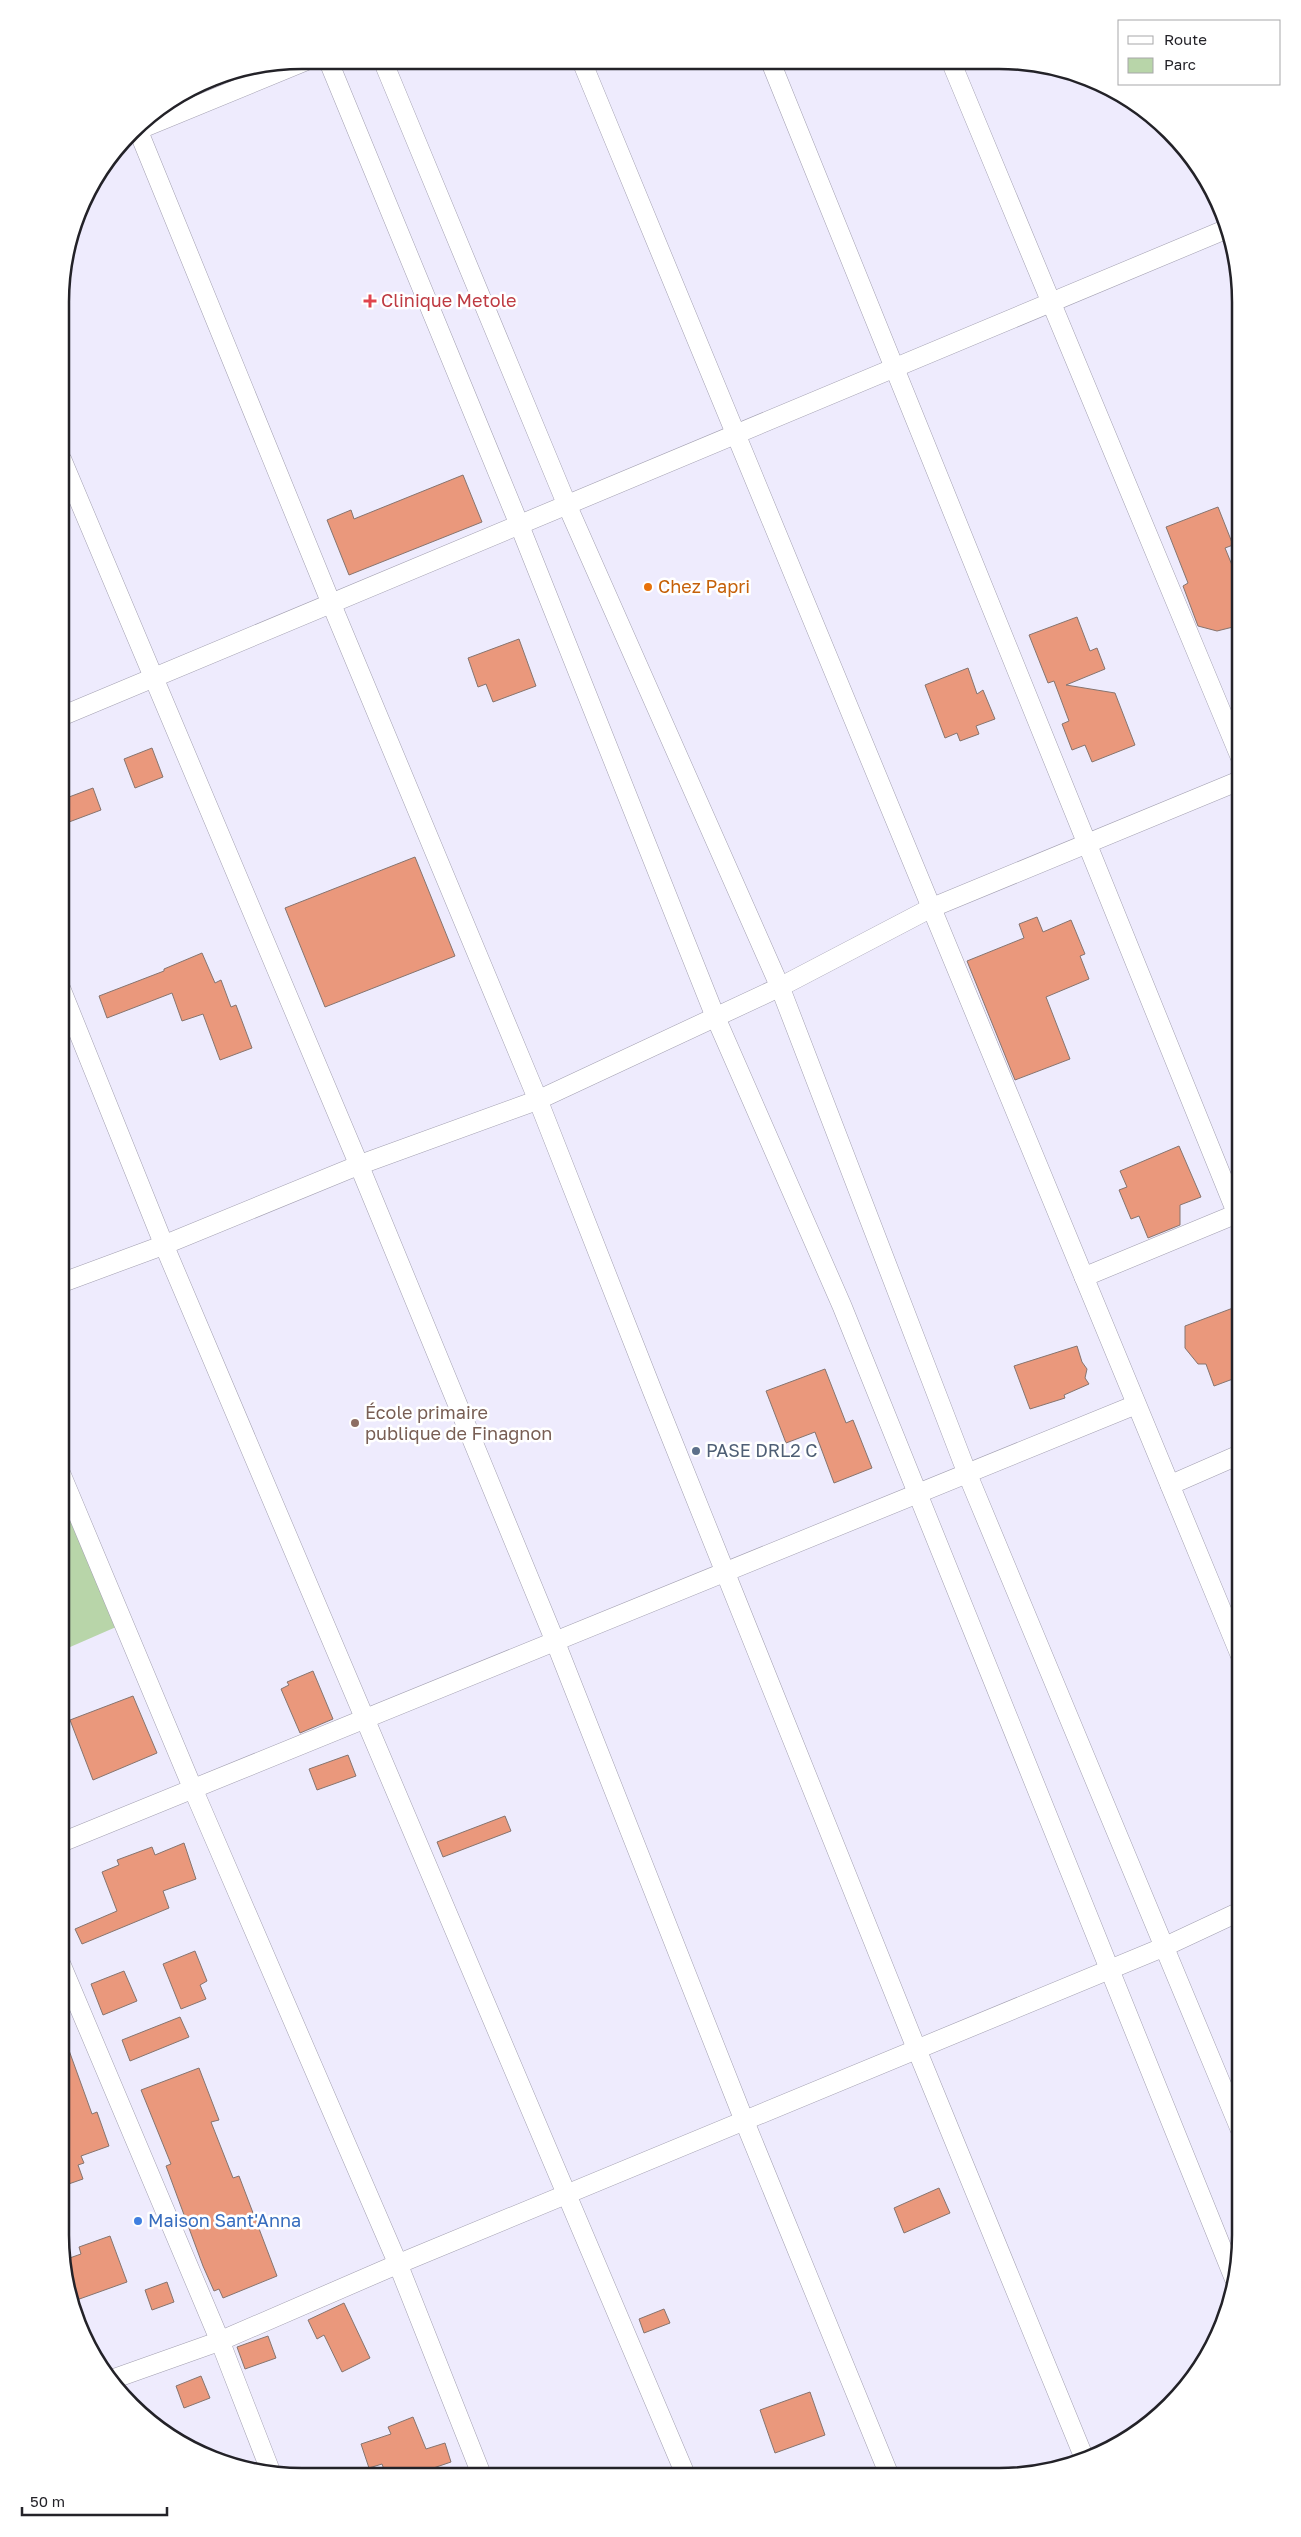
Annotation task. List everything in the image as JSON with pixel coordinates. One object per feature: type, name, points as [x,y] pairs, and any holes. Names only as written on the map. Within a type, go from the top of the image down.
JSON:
[{"type":"street","points":[[149,125],[286,69]]},
{"type":"street","points":[[332,69],[520,524],[715,1016],[842,1306],[1111,1968],[1230,2267]]},
{"type":"street","points":[[387,69],[567,505],[780,987],[967,1473],[1232,2110]]},
{"type":"street","points":[[585,69],[1135,1405],[1232,1635]]},
{"type":"street","points":[[773,69],[1087,844],[1232,1196]]},
{"type":"street","points":[[954,69],[1232,737]]},
{"type":"street","points":[[137,137],[538,1100],[917,2050],[1082,2453]]},
{"type":"street","points":[[69,713],[1221,231]]},
{"type":"street","points":[[69,477],[152,678],[359,1165],[555,1641],[744,2120],[886,2468]]},
{"type":"street","points":[[69,1280],[164,1245],[359,1165],[538,1100],[780,987],[931,908],[1232,784]]},
{"type":"street","points":[[69,1009],[164,1245],[683,2468]]},
{"type":"street","points":[[1084,1278],[1232,1216]]},
{"type":"street","points":[[69,1839],[1135,1405]]},
{"type":"street","points":[[1170,1485],[1232,1458]]},
{"type":"street","points":[[69,1493],[192,1789],[398,2264],[479,2468]]},
{"type":"street","points":[[117,2377],[220,2342],[398,2264],[1164,1947],[1232,1915]]},
{"type":"street","points":[[69,1983],[220,2342],[268,2466]]},
{"type":"green space","points":[[69,1506],[116,1627],[69,1648]]},
{"type":"building","points":[[463,475],[482,522],[349,575],[327,520],[351,510],[354,519]]},
{"type":"building","points":[[1218,507],[1232,542],[1232,545],[1225,548],[1232,565],[1232,627],[1217,631],[1198,626],[1183,586],[1188,583],[1166,527]]},
{"type":"building","points":[[1077,617],[1090,651],[1097,648],[1105,669],[1066,685],[1115,693],[1135,745],[1092,762],[1085,745],[1072,750],[1062,724],[1069,721],[1054,681],[1048,683],[1029,635]]},
{"type":"building","points":[[519,639],[536,686],[493,702],[486,684],[478,687],[468,658]]},
{"type":"building","points":[[968,668],[977,694],[983,690],[995,719],[976,726],[979,734],[960,741],[957,733],[945,738],[925,685]]},
{"type":"building","points":[[152,748],[163,777],[135,788],[124,759]]},
{"type":"building","points":[[93,788],[101,810],[69,822],[69,797]]},
{"type":"building","points":[[415,857],[455,956],[325,1007],[285,908]]},
{"type":"building","points":[[1037,917],[1043,932],[1071,920],[1085,954],[1080,956],[1089,979],[1046,997],[1070,1059],[1015,1080],[967,961],[1024,938],[1019,924]]},
{"type":"building","points":[[202,953],[215,983],[221,980],[231,1007],[236,1005],[252,1048],[220,1060],[203,1014],[182,1021],[172,993],[107,1018],[99,996],[164,971],[164,969]]},
{"type":"building","points":[[1179,1146],[1201,1197],[1180,1205],[1180,1225],[1148,1238],[1139,1216],[1131,1219],[1119,1190],[1127,1187],[1120,1171]]},
{"type":"building","points":[[1232,1308],[1232,1379],[1214,1386],[1206,1364],[1198,1364],[1185,1348],[1185,1326]]},
{"type":"building","points":[[1077,1346],[1082,1362],[1087,1369],[1085,1378],[1089,1384],[1064,1395],[1065,1398],[1030,1409],[1014,1366]]},
{"type":"building","points":[[825,1369],[846,1423],[853,1420],[872,1468],[834,1483],[815,1432],[786,1443],[766,1391]]},
{"type":"building","points":[[313,1671],[333,1719],[300,1733],[281,1689],[289,1685],[287,1682]]},
{"type":"building","points":[[133,1696],[157,1753],[93,1780],[70,1720]]},
{"type":"building","points":[[348,1755],[356,1776],[317,1790],[309,1769]]},
{"type":"building","points":[[505,1816],[511,1831],[443,1857],[437,1842]]},
{"type":"building","points":[[184,1843],[196,1879],[163,1891],[169,1908],[82,1944],[75,1929],[117,1911],[102,1872],[119,1865],[117,1860],[152,1847],[155,1855]]},
{"type":"building","points":[[195,1951],[207,1981],[200,1985],[206,1999],[181,2009],[163,1964]]},
{"type":"building","points":[[124,1971],[137,2001],[103,2015],[91,1984]]},
{"type":"building","points":[[180,2017],[189,2037],[130,2061],[122,2040]]},
{"type":"building","points":[[69,2050],[92,2114],[97,2112],[109,2146],[81,2156],[84,2163],[78,2165],[83,2179],[69,2184]]},
{"type":"building","points":[[199,2068],[219,2120],[211,2122],[233,2178],[239,2176],[277,2276],[223,2298],[219,2289],[214,2291],[203,2266],[166,2166],[171,2164],[141,2090]]},
{"type":"building","points":[[939,2188],[950,2213],[904,2233],[894,2208]]},
{"type":"building","points":[[110,2236],[127,2282],[78,2300],[70,2258],[81,2254],[79,2247]]},
{"type":"building","points":[[167,2282],[174,2302],[152,2310],[145,2290]]},
{"type":"building","points":[[344,2303],[370,2358],[342,2372],[324,2335],[317,2339],[308,2320]]},
{"type":"building","points":[[664,2309],[670,2323],[644,2333],[639,2319]]},
{"type":"building","points":[[268,2336],[276,2358],[245,2369],[237,2347]]},
{"type":"building","points":[[201,2376],[210,2398],[184,2408],[176,2386]]},
{"type":"building","points":[[810,2392],[825,2435],[775,2453],[760,2410]]},
{"type":"building","points":[[413,2417],[426,2449],[445,2443],[451,2462],[433,2468],[383,2468],[382,2464],[369,2468],[361,2444],[391,2434],[388,2427]]},
{"type":"place","name":"Clinique Metole","points":[[370,301]]},
{"type":"place","name":"Chez Papri","points":[[648,587]]},
{"type":"place","name":"École primaire publique de Finagnon","points":[[355,1423]]},
{"type":"place","name":"PASE DRL2 C","points":[[696,1451]]},
{"type":"place","name":"Maison Sant'Anna","points":[[138,2221]]}]
